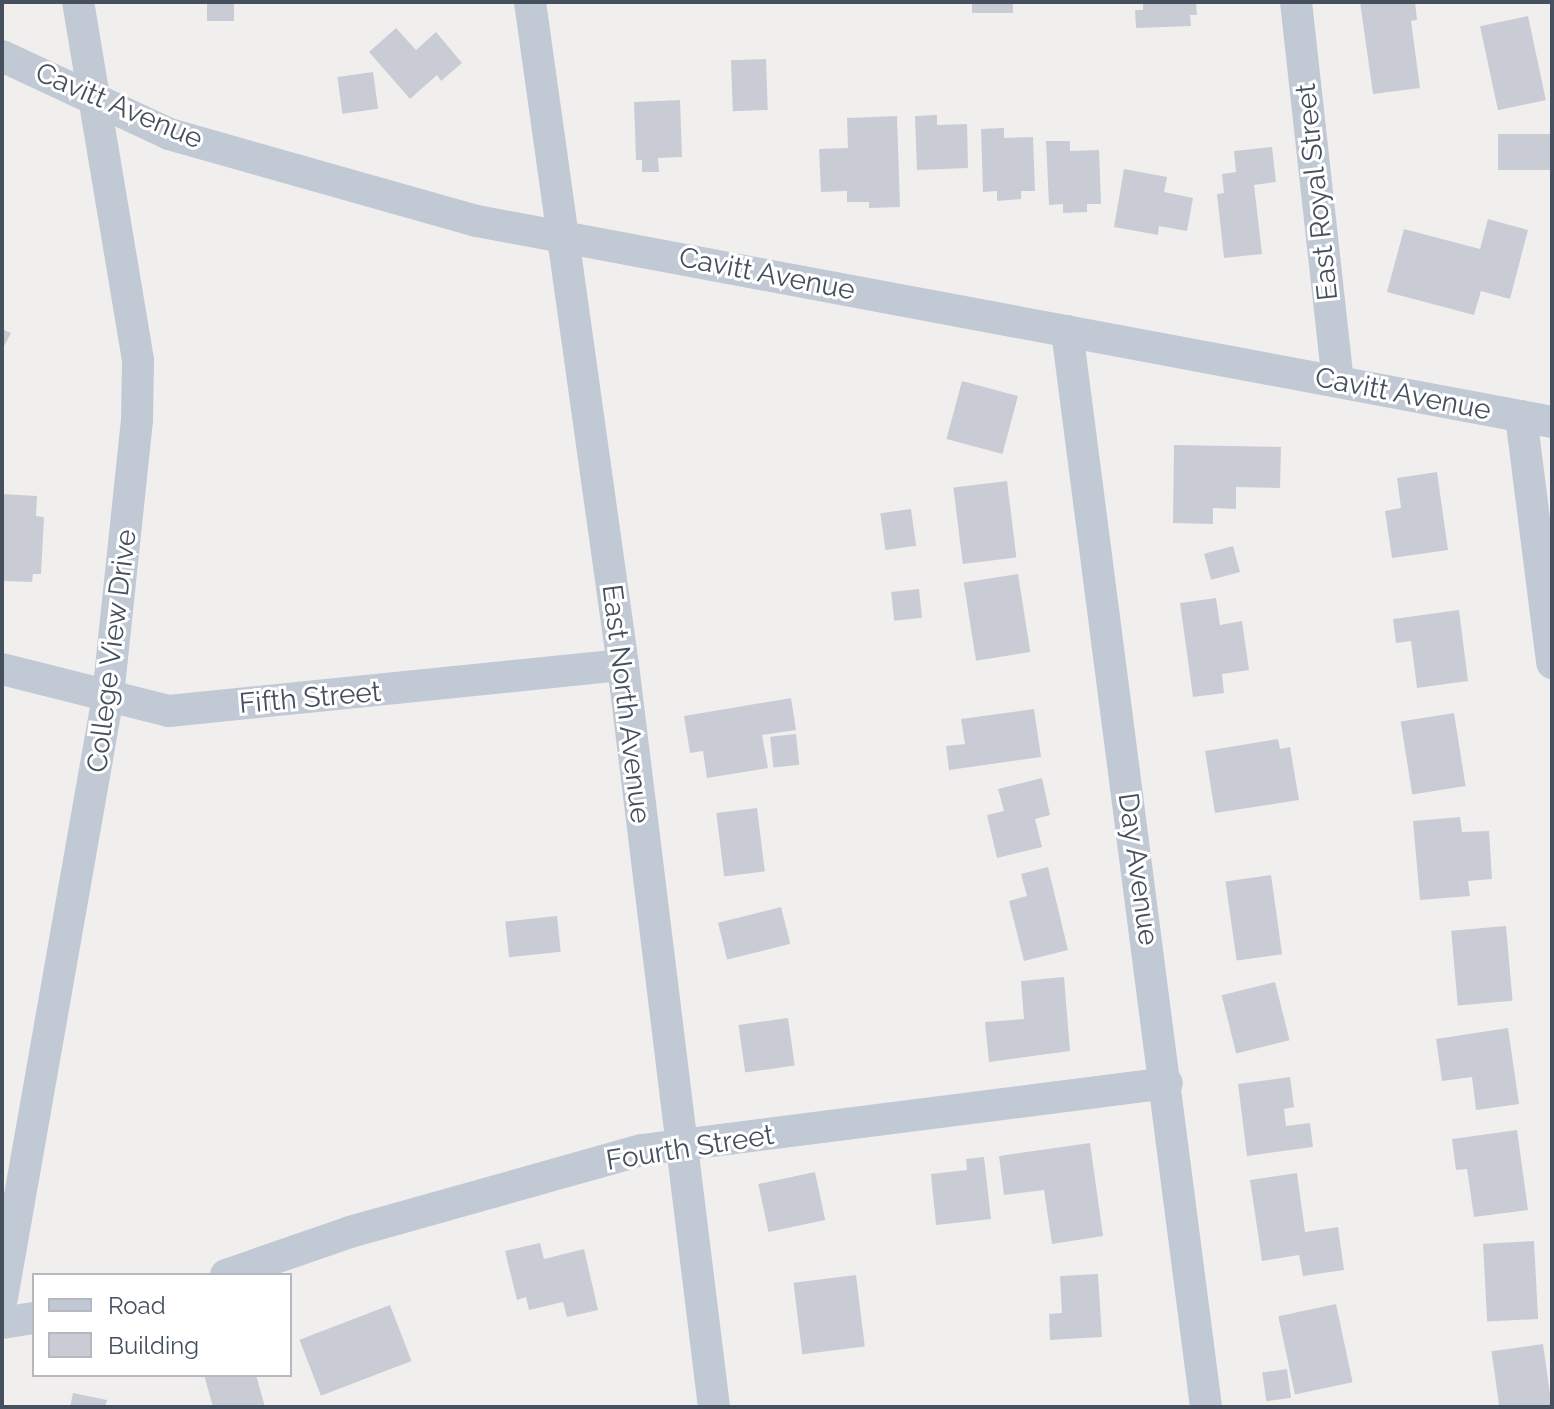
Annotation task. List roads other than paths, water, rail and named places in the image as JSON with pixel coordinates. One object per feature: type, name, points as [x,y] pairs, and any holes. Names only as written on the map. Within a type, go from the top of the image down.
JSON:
[{"type":"street","name":"College View Drive","points":[[2,1298],[108,696],[124,578],[138,360],[78,2]]},
{"type":"street","name":"East North Avenue","points":[[530,2],[623,665],[679,1144],[714,1407]]},
{"type":"street","name":"East Royal Street","points":[[1296,2],[1338,381]]},
{"type":"street","name":"Cavitt Avenue","points":[[2,56],[94,95],[169,134],[361,191],[477,221],[561,233],[1537,419]]},
{"type":"street","name":"Day Avenue","points":[[1067,331],[1167,1083],[1206,1407]]},
{"type":"street","points":[[1537,419],[1552,663]]},
{"type":"street","name":"Fifth Street","points":[[2,669],[169,711],[623,665]]},
{"type":"street","name":"Fourth Street","points":[[232,1273],[350,1232],[679,1144],[1167,1083]]},
{"type":"street","points":[[2,1323],[32,1318]]}]
